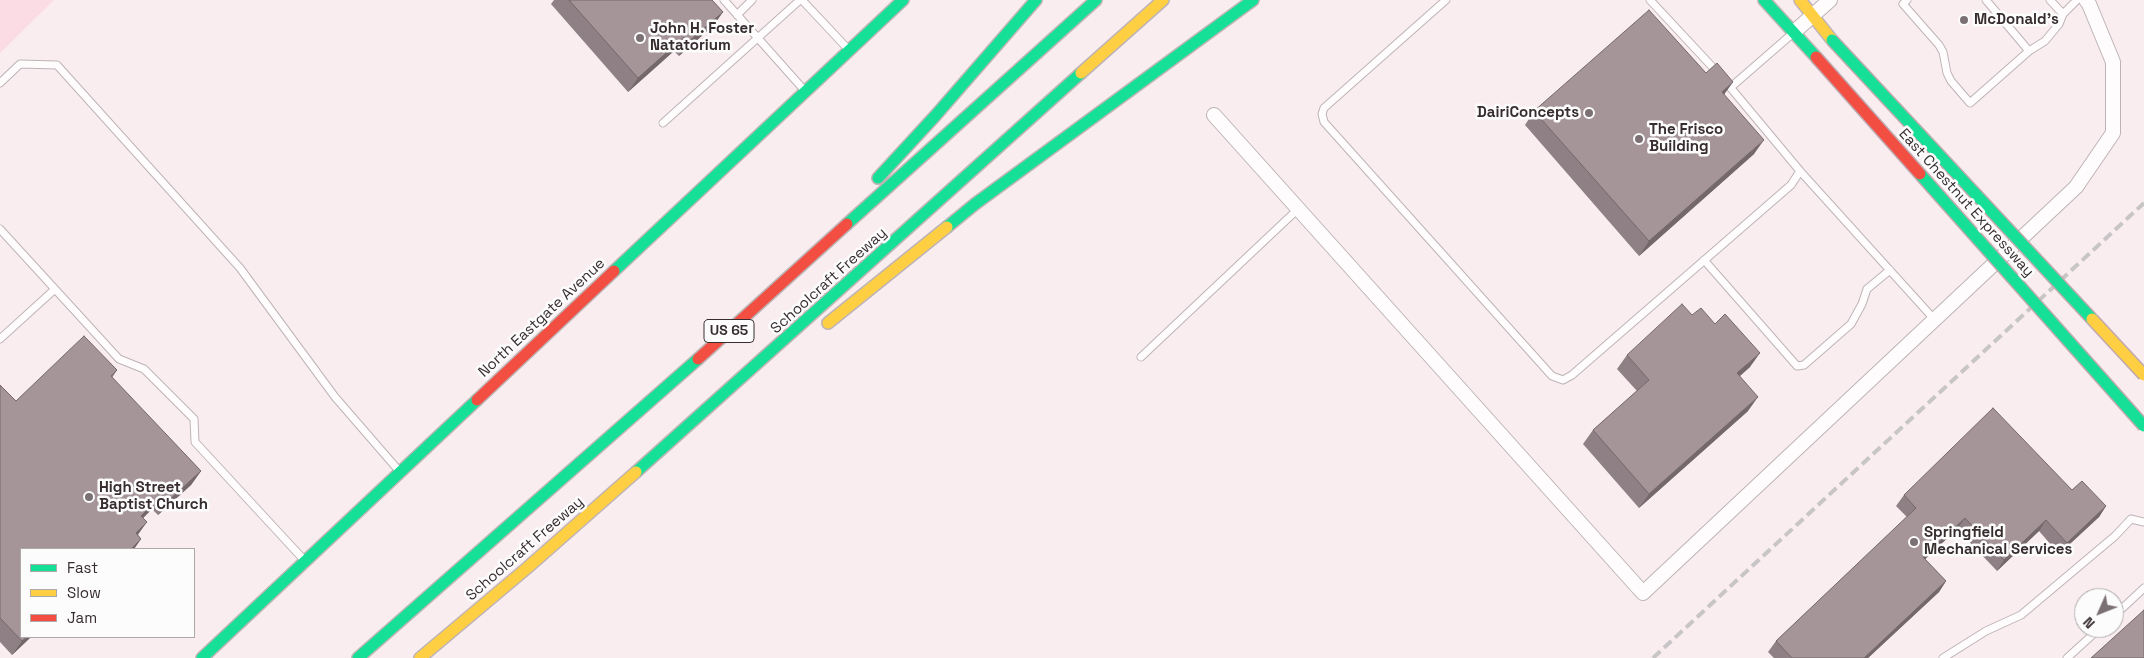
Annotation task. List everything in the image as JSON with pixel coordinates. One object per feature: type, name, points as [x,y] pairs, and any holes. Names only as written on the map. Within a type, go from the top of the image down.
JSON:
[{"type":"main road","name":"North Eastgate Avenue","points":[[202,658],[903,0]]},
{"type":"main road","points":[[674,379],[865,191],[936,115],[1036,0]]},
{"type":"main road","name":"Schoolcraft Freeway","points":[[358,658],[674,379],[1096,0]]},
{"type":"main road","name":"Schoolcraft Freeway","points":[[420,658],[527,568],[719,399],[1162,0]]},
{"type":"main road","points":[[821,329],[975,204],[1253,0]]},
{"type":"main road","name":"East Chestnut Expressway","points":[[1764,0],[2144,426]]},
{"type":"main road","name":"East Chestnut Expressway","points":[[1800,0],[1832,40],[2144,375]]},
{"type":"main road","points":[[719,399],[753,383]]},
{"type":"street","points":[[1794,32],[1830,0]]},
{"type":"street","points":[[1214,115],[1644,593],[2076,187],[2114,132],[2113,62],[2086,0]]},
{"type":"lane","points":[[724,0],[805,92]]},
{"type":"lane","points":[[737,14],[752,0]]},
{"type":"lane","points":[[663,123],[801,0],[849,50]]},
{"type":"lane","points":[[1446,0],[1324,108],[1322,114],[1324,122],[1552,376],[1563,380],[1572,375],[1790,185],[1800,171]]},
{"type":"lane","points":[[1650,0],[1731,87],[1800,171],[1934,319]]},
{"type":"lane","points":[[1906,0],[1903,4],[1939,45],[1943,52],[1946,73],[1970,103],[2029,51],[2045,40],[2059,24],[2063,14],[2077,0]]},
{"type":"lane","points":[[1986,0],[2029,51]]},
{"type":"lane","points":[[2050,0],[2063,14]]},
{"type":"lane","points":[[1731,87],[1794,32]]},
{"type":"lane","points":[[0,83],[20,64],[57,65],[240,268],[335,397],[400,472]]},
{"type":"lane","points":[[1141,357],[1298,208]]},
{"type":"lane","points":[[0,229],[119,358],[144,369],[194,418],[195,442],[305,561]]},
{"type":"lane","points":[[1704,260],[1797,366],[1804,365],[1851,324],[1867,290],[1890,270]]},
{"type":"lane","points":[[0,340],[55,289]]},
{"type":"lane","points":[[1943,658],[1986,631],[2021,615],[2115,536],[2131,519],[2144,522]]},
{"type":"lane","points":[[2124,607],[2144,588]]},
{"type":"lane","points":[[2067,658],[2089,638]]},
{"type":"shaded area","points":[[0,0],[54,0],[0,53]]},
{"type":"building","name":"John H. Foster Natatorium","points":[[569,0],[712,0],[723,12],[688,42],[684,37],[638,78]]},
{"type":"building","name":"The Frisco Building","points":[[1649,10],[1706,73],[1717,63],[1733,82],[1722,92],[1764,140],[1649,241],[1534,111]]},
{"type":"building","points":[[1682,304],[1692,315],[1701,308],[1715,324],[1725,314],[1760,353],[1737,373],[1758,397],[1649,494],[1593,430],[1649,380],[1627,355]]},
{"type":"building","name":"High Street Baptist Church","points":[[84,336],[117,370],[111,376],[201,471],[168,501],[162,495],[141,516],[147,522],[136,533],[141,539],[132,548],[20,548],[20,638],[26,638],[22,641],[0,618],[0,385],[16,401]]},
{"type":"building","name":"Springfield Mechanical Services","points":[[1993,408],[2072,490],[2082,481],[2106,506],[2067,543],[2046,520],[2004,560],[1965,518],[1923,557],[1946,581],[1864,658],[1792,658],[1776,641],[1916,508],[1904,495]]},
{"type":"building","points":[[2144,610],[2144,658],[2091,658],[2113,638],[2124,638],[2124,628]]},
{"type":"railway","points":[[1653,658],[2144,203]]},
{"type":"traffic: fast","points":[[614,271],[903,0]]},
{"type":"traffic: fast","points":[[878,178],[936,115],[1036,0]]},
{"type":"traffic: fast","points":[[847,224],[1096,0]]},
{"type":"traffic: fast","points":[[947,227],[975,204],[1253,0]]},
{"type":"traffic: fast","points":[[1764,0],[1816,57]]},
{"type":"traffic: fast","points":[[1832,40],[2092,319]]},
{"type":"traffic: fast","points":[[636,472],[1081,73]]},
{"type":"traffic: fast","points":[[1920,174],[2144,426]]},
{"type":"traffic: fast","points":[[358,658],[698,359]]},
{"type":"traffic: fast","points":[[202,658],[477,400]]},
{"type":"traffic: slow","points":[[1081,73],[1163,0]]},
{"type":"traffic: slow","points":[[1800,0],[1832,40]]},
{"type":"traffic: slow","points":[[828,323],[947,227]]},
{"type":"traffic: slow","points":[[2092,319],[2144,375]]},
{"type":"traffic: slow","points":[[420,658],[527,568],[636,472]]},
{"type":"traffic: jam","points":[[1816,57],[1920,174]]},
{"type":"traffic: jam","points":[[698,359],[847,224]]},
{"type":"traffic: jam","points":[[477,400],[614,271]]},
{"type":"place","name":"McDonald's","points":[[1964,20]]},
{"type":"place","name":"John H. Foster Natatorium","points":[[640,38]]},
{"type":"place","name":"DairiConcepts","points":[[1589,113]]},
{"type":"place","name":"The Frisco Building","points":[[1639,139]]},
{"type":"place","name":"High Street Baptist Church","points":[[89,497]]},
{"type":"place","name":"Springfield Mechanical Services","points":[[1914,542]]}]
